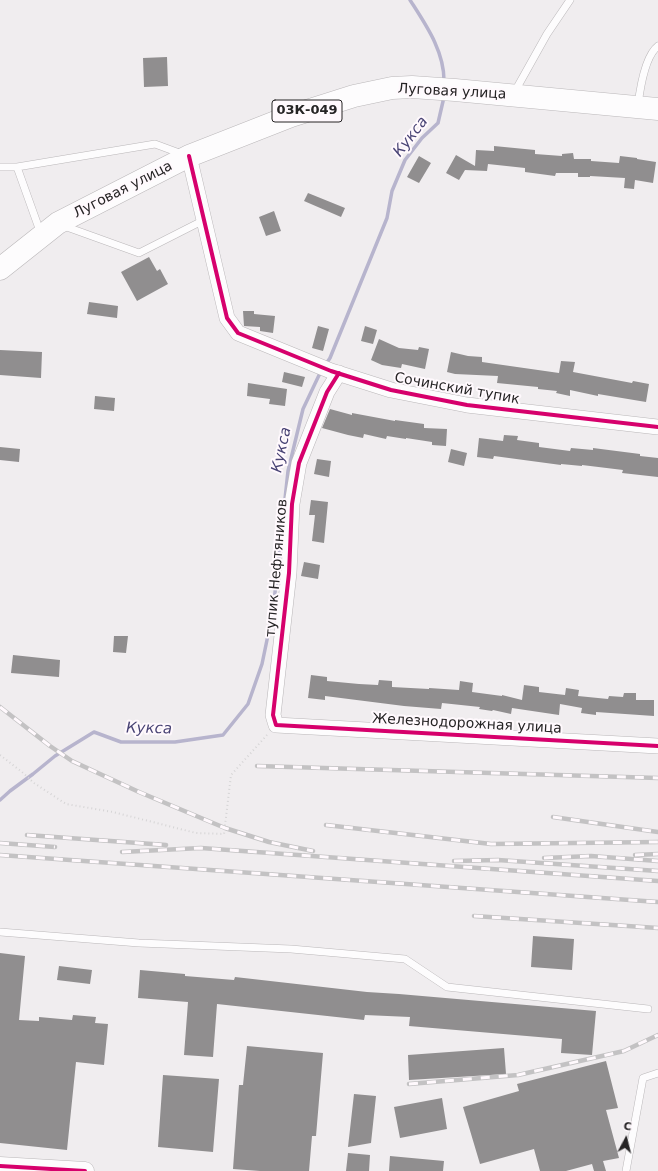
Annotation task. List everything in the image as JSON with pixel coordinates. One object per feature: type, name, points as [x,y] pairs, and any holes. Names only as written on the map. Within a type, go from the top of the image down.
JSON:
[{"type":"main road","name":"Луговая улица","points":[[0,269],[50,230],[189,156],[291,116],[354,96],[392,88],[412,87],[648,108]]},
{"type":"street","points":[[189,156],[204,220]]},
{"type":"street","name":"Сочинский тупик","points":[[204,220],[227,318],[238,333],[330,370],[391,390],[467,405],[658,427]]},
{"type":"street","name":"тупик Нефтяников","points":[[276,725],[273,715],[289,573],[292,504],[300,462],[327,392],[330,370]]},
{"type":"street","name":"Железнодорожная улица","points":[[276,725],[658,746]]},
{"type":"street","points":[[0,1166],[85,1171]]},
{"type":"lane","points":[[513,95],[547,34],[570,0]]},
{"type":"lane","points":[[648,108],[642,79],[653,50],[658,46]]},
{"type":"lane","points":[[0,167],[17,167],[155,144],[189,156]]},
{"type":"lane","points":[[17,167],[50,230],[139,253],[204,220]]},
{"type":"lane","points":[[0,932],[139,943],[291,949],[405,959],[447,987],[648,1009]]},
{"type":"lane","points":[[626,1171],[643,1078],[658,1073]]},
{"type":"path","points":[[0,755],[34,783],[66,804],[113,812],[196,833],[224,834],[231,775],[276,725]]},
{"type":"building","points":[[167,57],[168,86],[144,87],[143,58]]},
{"type":"building","points":[[494,146],[535,150],[535,154],[562,156],[562,154],[573,153],[574,159],[591,159],[591,161],[619,163],[620,156],[656,162],[653,183],[635,180],[634,189],[624,188],[625,178],[590,176],[578,177],[578,173],[556,173],[555,176],[525,172],[525,168],[488,164],[487,171],[465,170],[459,180],[446,173],[456,155],[475,166],[476,150],[494,151]]},
{"type":"building","points":[[419,156],[431,163],[419,183],[407,177]]},
{"type":"building","points":[[308,193],[345,208],[341,217],[304,201]]},
{"type":"building","points":[[274,211],[281,231],[266,236],[259,217]]},
{"type":"building","points":[[149,257],[157,271],[160,269],[168,284],[137,301],[121,272]]},
{"type":"building","points":[[89,302],[118,306],[117,318],[87,314]]},
{"type":"building","points":[[243,311],[254,311],[254,314],[275,316],[273,333],[260,331],[260,327],[244,326]]},
{"type":"building","points":[[318,326],[329,329],[323,351],[312,348]]},
{"type":"building","points":[[365,326],[377,330],[373,344],[361,341]]},
{"type":"building","points":[[379,339],[399,348],[418,350],[419,347],[429,349],[425,369],[402,364],[401,368],[382,365],[371,360]]},
{"type":"building","points":[[0,350],[42,352],[41,378],[0,375]]},
{"type":"building","points":[[451,352],[468,356],[482,357],[482,362],[559,373],[561,361],[575,362],[573,372],[632,383],[633,381],[649,384],[646,402],[598,394],[598,396],[570,390],[570,396],[556,393],[557,391],[538,389],[538,387],[497,383],[498,376],[455,374],[447,372]]},
{"type":"building","points":[[284,372],[305,377],[302,387],[282,382]]},
{"type":"building","points":[[248,383],[287,389],[285,406],[269,404],[270,399],[247,396]]},
{"type":"building","points":[[95,396],[115,398],[114,411],[94,409]]},
{"type":"building","points":[[330,409],[352,415],[352,413],[395,421],[424,424],[424,428],[447,429],[446,446],[432,445],[432,442],[387,436],[386,439],[364,434],[363,438],[322,428]]},
{"type":"building","points":[[504,435],[518,436],[517,440],[539,443],[539,447],[570,451],[571,448],[593,450],[593,448],[640,454],[640,456],[658,458],[658,477],[622,473],[623,470],[582,465],[561,465],[494,456],[493,459],[477,457],[479,438],[503,441]]},
{"type":"building","points":[[0,447],[20,449],[19,462],[0,460]]},
{"type":"building","points":[[451,449],[467,453],[464,466],[448,462]]},
{"type":"building","points":[[317,459],[331,461],[329,477],[314,474]]},
{"type":"building","points":[[311,500],[328,502],[324,543],[312,541],[315,515],[309,515]]},
{"type":"building","points":[[304,562],[320,565],[318,579],[301,576]]},
{"type":"building","points":[[114,636],[128,636],[126,653],[113,652]]},
{"type":"building","points":[[13,655],[60,660],[59,677],[11,673]]},
{"type":"building","points":[[311,675],[327,677],[327,681],[378,685],[379,680],[392,681],[392,687],[429,689],[459,690],[460,681],[473,683],[472,692],[502,695],[522,700],[524,685],[539,687],[539,692],[565,695],[566,688],[579,690],[578,696],[608,699],[609,696],[623,697],[624,693],[636,693],[636,700],[654,700],[654,716],[596,712],[596,715],[581,713],[582,708],[560,704],[559,715],[512,708],[511,714],[479,709],[480,707],[442,703],[441,709],[325,696],[325,700],[308,698]]},
{"type":"building","points":[[533,936],[574,939],[572,970],[531,967]]},
{"type":"building","points":[[0,953],[25,956],[19,1020],[39,1021],[39,1017],[72,1020],[73,1015],[96,1017],[95,1023],[108,1024],[104,1065],[76,1062],[67,1150],[0,1143]]},
{"type":"building","points":[[59,966],[92,970],[90,984],[57,980]]},
{"type":"building","points":[[140,970],[185,974],[185,976],[234,980],[235,977],[367,992],[596,1011],[592,1055],[561,1053],[562,1039],[409,1026],[410,1017],[365,1015],[364,1020],[217,1004],[213,1057],[184,1055],[188,1002],[138,998]]},
{"type":"building","points":[[247,1046],[323,1053],[316,1136],[312,1136],[309,1171],[260,1171],[233,1169],[239,1085],[243,1085]]},
{"type":"building","points":[[504,1048],[506,1074],[409,1080],[408,1055]]},
{"type":"building","points":[[606,1061],[618,1108],[606,1110],[619,1158],[603,1161],[606,1171],[594,1171],[592,1164],[566,1171],[540,1171],[534,1149],[480,1164],[463,1107],[519,1091],[517,1084]]},
{"type":"building","points":[[163,1075],[219,1079],[213,1152],[158,1147]]},
{"type":"building","points":[[354,1094],[376,1096],[371,1143],[348,1147]]},
{"type":"building","points":[[442,1098],[447,1129],[400,1138],[394,1107]]},
{"type":"building","points":[[348,1153],[370,1155],[369,1171],[346,1171]]},
{"type":"building","points":[[390,1156],[444,1161],[443,1171],[389,1171]]},
{"type":"waterway","name":"Кукса","points":[[410,0],[428,29],[438,50],[444,83]]},
{"type":"waterway","name":"Кукса","points":[[326,364],[330,358],[387,218],[392,191],[405,160],[422,138],[438,123],[444,97]]},
{"type":"waterway","name":"Кукса","points":[[0,800],[55,756],[94,732],[121,742],[175,742],[223,735],[248,704],[262,664],[273,611],[288,471],[303,409],[321,371]]},
{"type":"railway","points":[[0,707],[50,746],[72,761],[139,792],[225,828],[269,842],[313,851]]},
{"type":"railway","points":[[257,766],[658,778]]},
{"type":"railway","points":[[553,817],[658,832]]},
{"type":"railway","points":[[326,825],[491,844],[658,842]]},
{"type":"railway","points":[[27,835],[166,845]]},
{"type":"railway","points":[[0,843],[55,847]]},
{"type":"railway","points":[[122,852],[201,848],[658,881]]},
{"type":"railway","points":[[635,855],[658,854]]},
{"type":"railway","points":[[0,855],[658,902]]},
{"type":"railway","points":[[544,858],[591,856],[658,861]]},
{"type":"railway","points":[[454,861],[498,860],[658,871]]},
{"type":"railway","points":[[474,916],[658,928]]},
{"type":"railway","points":[[409,1084],[518,1075],[624,1051],[658,1035]]},
{"type":"cycle path","points":[[189,156],[227,318],[238,333],[331,371],[391,390],[467,405],[658,427]]},
{"type":"cycle path","points":[[339,373],[327,392],[299,463],[292,504],[289,573],[273,715],[276,725],[658,746]]},
{"type":"cycle path","points":[[0,1166],[85,1171]]}]
